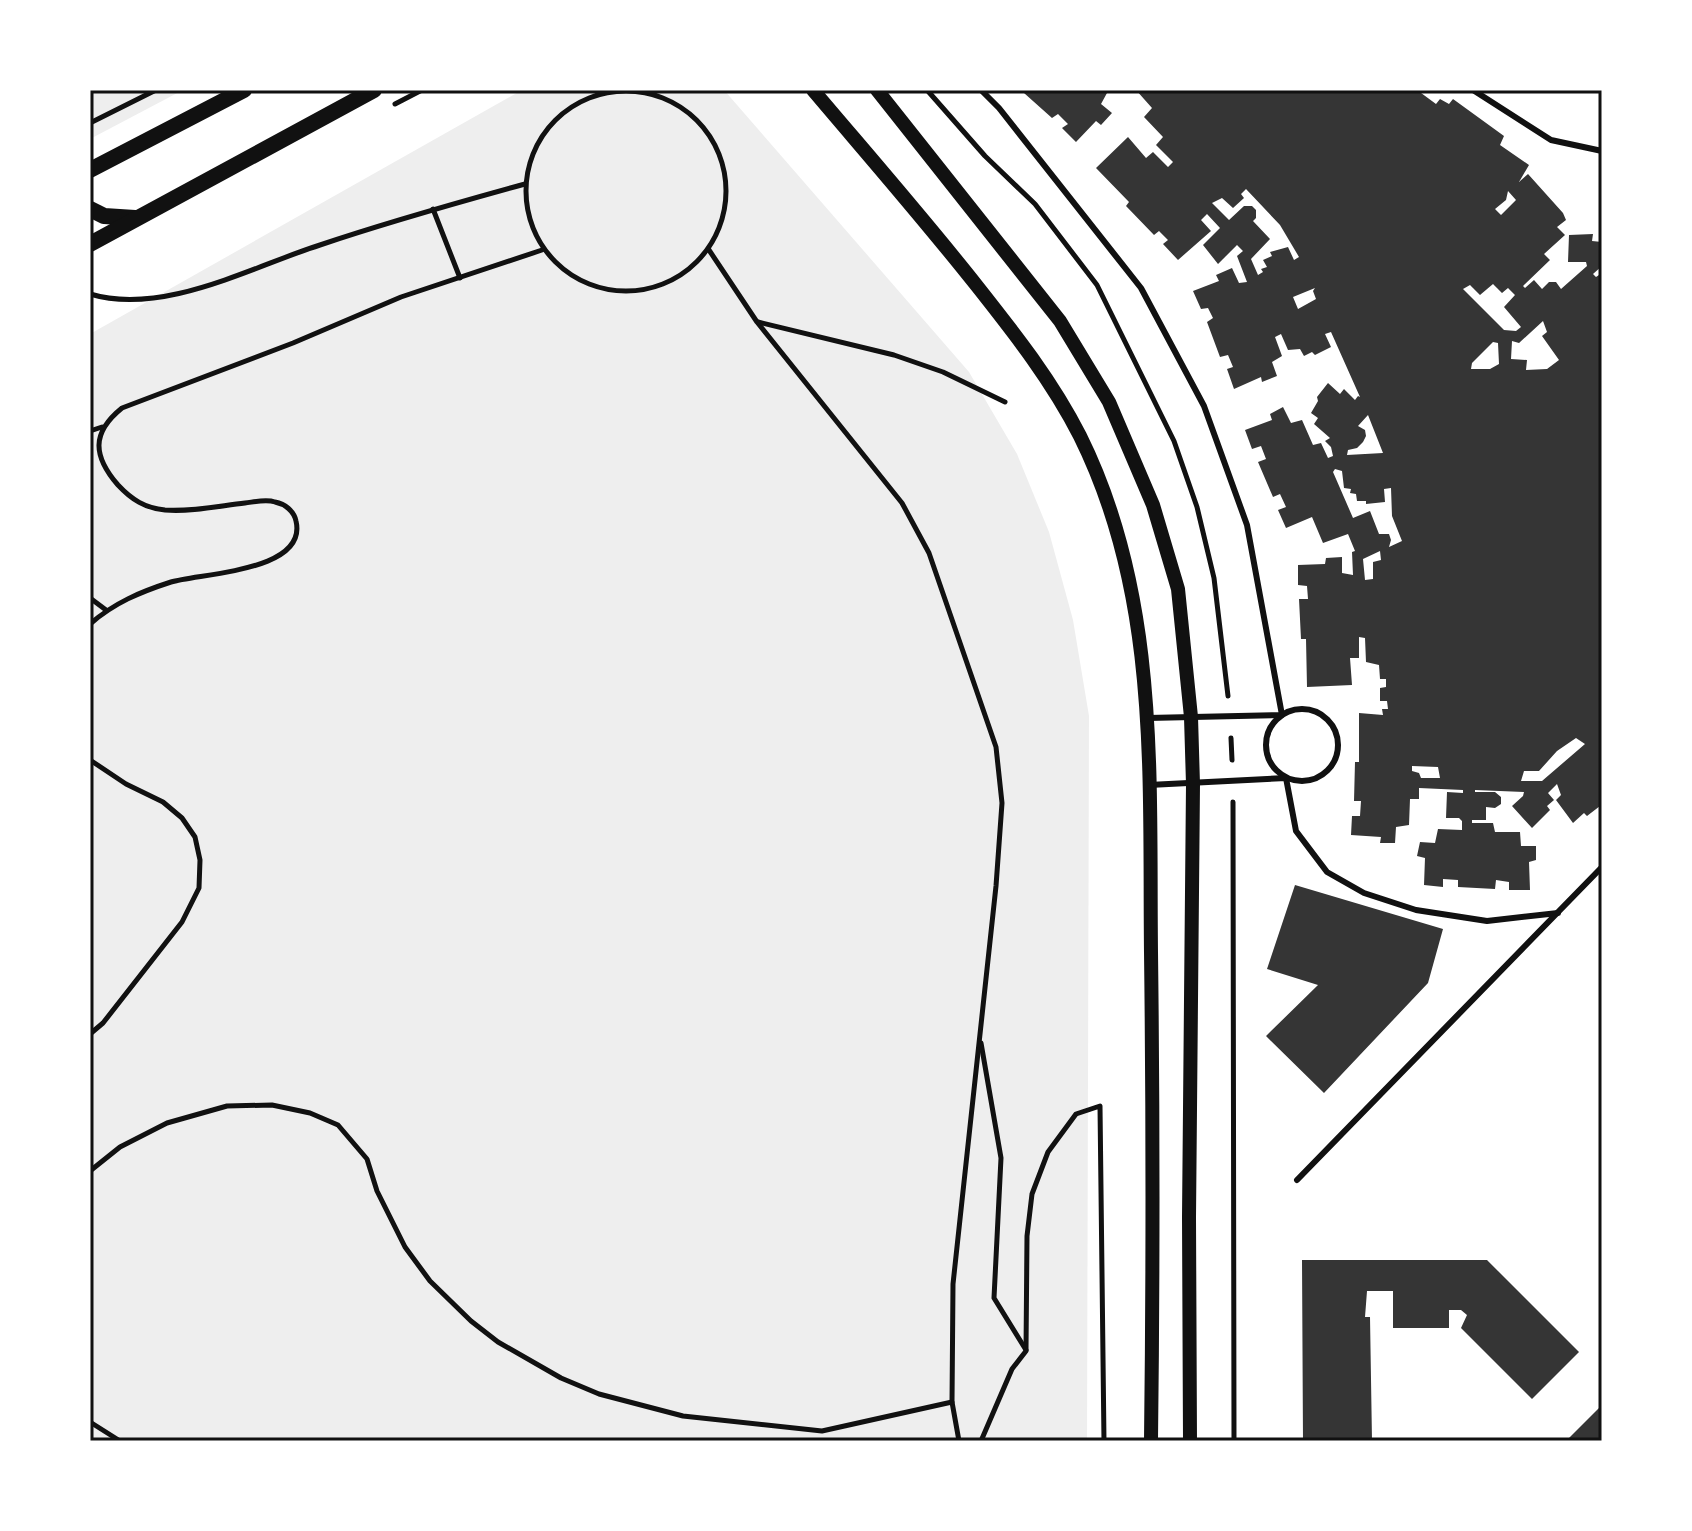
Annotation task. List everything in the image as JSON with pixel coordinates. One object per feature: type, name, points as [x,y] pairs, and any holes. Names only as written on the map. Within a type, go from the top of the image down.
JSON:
[{"type":"main road","points":[[90,170],[244,90]]},
{"type":"main road","points":[[90,244],[374,90]]},
{"type":"main road","points":[[90,209],[104,216],[136,219]]},
{"type":"street","points":[[813,90],[944,245],[1037,362],[1080,436],[1105,496],[1125,560],[1138,620],[1148,718],[1154,1216],[1151,1441]]},
{"type":"street","points":[[877,90],[1060,321],[1109,402],[1153,505],[1178,589],[1191,717],[1193,784],[1190,1441]]},
{"type":"lane","points":[[981,90],[999,108],[1141,288],[1204,406],[1247,525],[1282,715]]},
{"type":"lane","points":[[1473,90],[1551,140],[1602,151]]},
{"type":"lane","points":[[1149,785],[1286,778],[1311,781],[1322,776],[1332,767],[1337,756],[1336,731],[1328,721],[1306,709],[1282,715],[1274,722],[1266,742],[1271,763],[1286,778],[1296,831],[1327,872],[1364,893],[1416,910],[1487,921],[1558,913]]},
{"type":"lane","points":[[1148,718],[1282,715]]},
{"type":"lane","points":[[1297,1180],[1602,867]]},
{"type":"path","points":[[90,123],[156,90]]},
{"type":"path","points":[[635,90],[666,98],[694,116],[715,142],[726,174],[726,207],[709,250],[698,263],[674,281],[645,291],[615,292],[586,284],[561,268],[542,250],[528,216],[525,184],[532,153],[549,125],[573,105],[603,93],[635,90]]},
{"type":"path","points":[[663,90],[666,98]]},
{"type":"path","points":[[90,294],[141,299],[179,293],[433,209],[525,184]]},
{"type":"path","points":[[433,209],[460,278]]},
{"type":"path","points":[[90,431],[102,427],[122,408],[293,343],[401,297],[542,250]]},
{"type":"path","points":[[709,250],[757,322],[902,503],[929,553],[996,747],[1002,803],[996,886],[953,1284],[952,1402],[959,1441]]},
{"type":"path","points":[[757,322],[894,355],[943,372],[1005,402]]},
{"type":"path","points":[[90,624],[106,610],[132,595],[174,581],[263,565],[284,553],[297,534],[291,511],[272,500],[184,510],[145,507],[129,496],[106,471],[100,459],[102,427]]},
{"type":"path","points":[[90,598],[106,610]]},
{"type":"path","points":[[90,760],[126,784],[163,802],[182,818],[195,837],[200,860],[199,888],[182,922],[103,1023],[90,1034]]},
{"type":"path","points":[[980,1036],[1001,1158],[994,1298],[1026,1351]]},
{"type":"path","points":[[90,1171],[120,1147],[167,1123],[227,1106],[272,1105],[310,1113],[338,1125],[367,1159],[377,1191],[405,1247],[430,1281],[498,1342],[561,1378],[622,1400],[683,1416],[822,1431],[952,1402]]},
{"type":"path","points":[[981,1441],[1012,1369],[1026,1351],[1027,1236],[1032,1194],[1048,1152],[1076,1114],[1100,1106],[1104,1441]]},
{"type":"path","points":[[90,1422],[120,1441]]},
{"type":"path","points":[[816,1441],[822,1431]]},
{"type":"shaded area","points":[[90,90],[183,90],[90,139]]},
{"type":"shaded area","points":[[522,90],[724,90],[969,372],[1017,454],[1049,532],[1073,620],[1089,716],[1087,1441],[90,1441],[90,334]]},
{"type":"building","points":[[1027,90],[1104,90],[1107,93],[1101,104],[1112,113],[1101,125],[1096,121],[1076,142],[1062,128],[1068,124],[1058,114],[1052,118],[1024,93]]},
{"type":"building","points":[[1136,90],[1417,90],[1436,104],[1440,99],[1449,104],[1453,99],[1504,136],[1500,145],[1529,165],[1519,182],[1528,174],[1566,220],[1557,227],[1565,235],[1544,254],[1550,260],[1523,286],[1525,288],[1534,280],[1542,289],[1549,282],[1556,282],[1561,289],[1587,266],[1586,262],[1568,262],[1569,235],[1593,234],[1592,241],[1602,242],[1602,266],[1593,274],[1602,277],[1602,808],[1600,806],[1587,816],[1584,813],[1573,823],[1556,800],[1561,795],[1557,784],[1548,793],[1554,800],[1547,806],[1550,810],[1532,828],[1512,806],[1524,792],[1475,790],[1495,792],[1501,797],[1501,804],[1495,808],[1486,807],[1486,820],[1472,820],[1472,823],[1493,823],[1495,832],[1520,832],[1521,846],[1536,846],[1536,860],[1529,862],[1530,890],[1509,890],[1509,882],[1496,880],[1495,889],[1458,887],[1458,880],[1443,879],[1443,887],[1424,885],[1425,858],[1417,856],[1420,842],[1435,843],[1438,829],[1462,830],[1459,818],[1446,818],[1447,792],[1463,793],[1463,790],[1419,788],[1419,799],[1410,799],[1409,825],[1396,827],[1395,843],[1380,843],[1381,837],[1351,835],[1352,816],[1360,816],[1361,801],[1354,801],[1355,762],[1359,762],[1359,713],[1383,715],[1382,709],[1388,709],[1387,701],[1380,701],[1380,688],[1386,687],[1386,679],[1380,679],[1379,665],[1366,662],[1365,638],[1359,637],[1359,658],[1350,658],[1352,685],[1307,687],[1306,639],[1301,639],[1299,599],[1308,599],[1307,586],[1298,585],[1298,565],[1325,564],[1326,558],[1342,557],[1342,573],[1353,575],[1352,552],[1355,551],[1348,534],[1323,543],[1312,517],[1286,528],[1278,510],[1286,507],[1280,494],[1273,497],[1258,462],[1266,459],[1261,446],[1252,449],[1245,430],[1272,420],[1270,414],[1283,407],[1291,423],[1302,420],[1313,445],[1321,443],[1328,458],[1333,456],[1331,447],[1325,441],[1330,438],[1314,424],[1318,418],[1311,413],[1317,397],[1328,383],[1340,394],[1344,389],[1355,400],[1360,397],[1331,332],[1325,334],[1331,347],[1315,355],[1312,352],[1304,356],[1300,349],[1288,350],[1281,334],[1275,337],[1282,356],[1272,362],[1277,376],[1262,382],[1261,377],[1234,389],[1227,369],[1233,367],[1228,355],[1220,357],[1207,322],[1213,318],[1208,308],[1201,309],[1193,291],[1219,281],[1216,275],[1232,268],[1239,283],[1247,282],[1237,256],[1243,251],[1237,245],[1218,264],[1203,245],[1220,228],[1207,214],[1201,220],[1211,231],[1178,260],[1163,244],[1168,240],[1159,231],[1154,235],[1126,206],[1129,202],[1096,168],[1128,137],[1146,158],[1153,152],[1168,167],[1173,162],[1156,145],[1163,137],[1144,117],[1152,108]],"holes":[[[1246,189],[1280,225],[1299,257],[1294,260],[1288,247],[1270,252],[1272,256],[1263,260],[1267,267],[1261,269],[1263,272],[1258,275],[1251,259],[1270,239],[1253,221],[1256,210],[1252,206],[1244,206],[1229,220],[1212,203],[1222,198],[1233,208],[1244,198],[1241,194]],[[1508,191],[1516,200],[1501,215],[1495,209],[1506,200]],[[1493,284],[1502,293],[1508,288],[1515,295],[1504,307],[1521,327],[1516,331],[1504,330],[1463,289],[1470,285],[1480,295]],[[1315,288],[1316,299],[1298,309],[1293,297]],[[1543,321],[1547,332],[1542,336],[1559,360],[1547,369],[1526,370],[1527,360],[1511,359],[1512,341],[1519,343]],[[1493,342],[1498,343],[1499,364],[1490,369],[1471,369],[1472,363]],[[1368,415],[1383,453],[1347,455],[1348,450],[1357,448],[1363,442],[1365,430],[1358,426]],[[1335,469],[1342,471],[1344,488],[1351,489],[1350,493],[1356,494],[1357,501],[1366,501],[1366,504],[1385,502],[1384,489],[1391,488],[1392,516],[1402,541],[1389,547],[1389,534],[1379,534],[1370,511],[1353,518],[1333,472]],[[1380,551],[1381,560],[1373,562],[1373,579],[1365,580],[1363,559]],[[1576,738],[1585,744],[1542,781],[1521,781],[1524,771],[1539,771],[1557,751]],[[1412,766],[1438,767],[1440,778],[1421,778],[1419,773],[1412,771]]]},
{"type":"building","points":[[1295,885],[1443,929],[1428,983],[1324,1093],[1266,1036],[1318,985],[1267,969]]},
{"type":"building","points":[[1302,1260],[1487,1260],[1579,1352],[1532,1399],[1461,1328],[1467,1315],[1461,1310],[1449,1310],[1449,1328],[1393,1328],[1393,1291],[1367,1291],[1365,1317],[1370,1317],[1372,1441],[1303,1441]]},
{"type":"building","points":[[1602,1405],[1602,1441],[1566,1441]]}]
